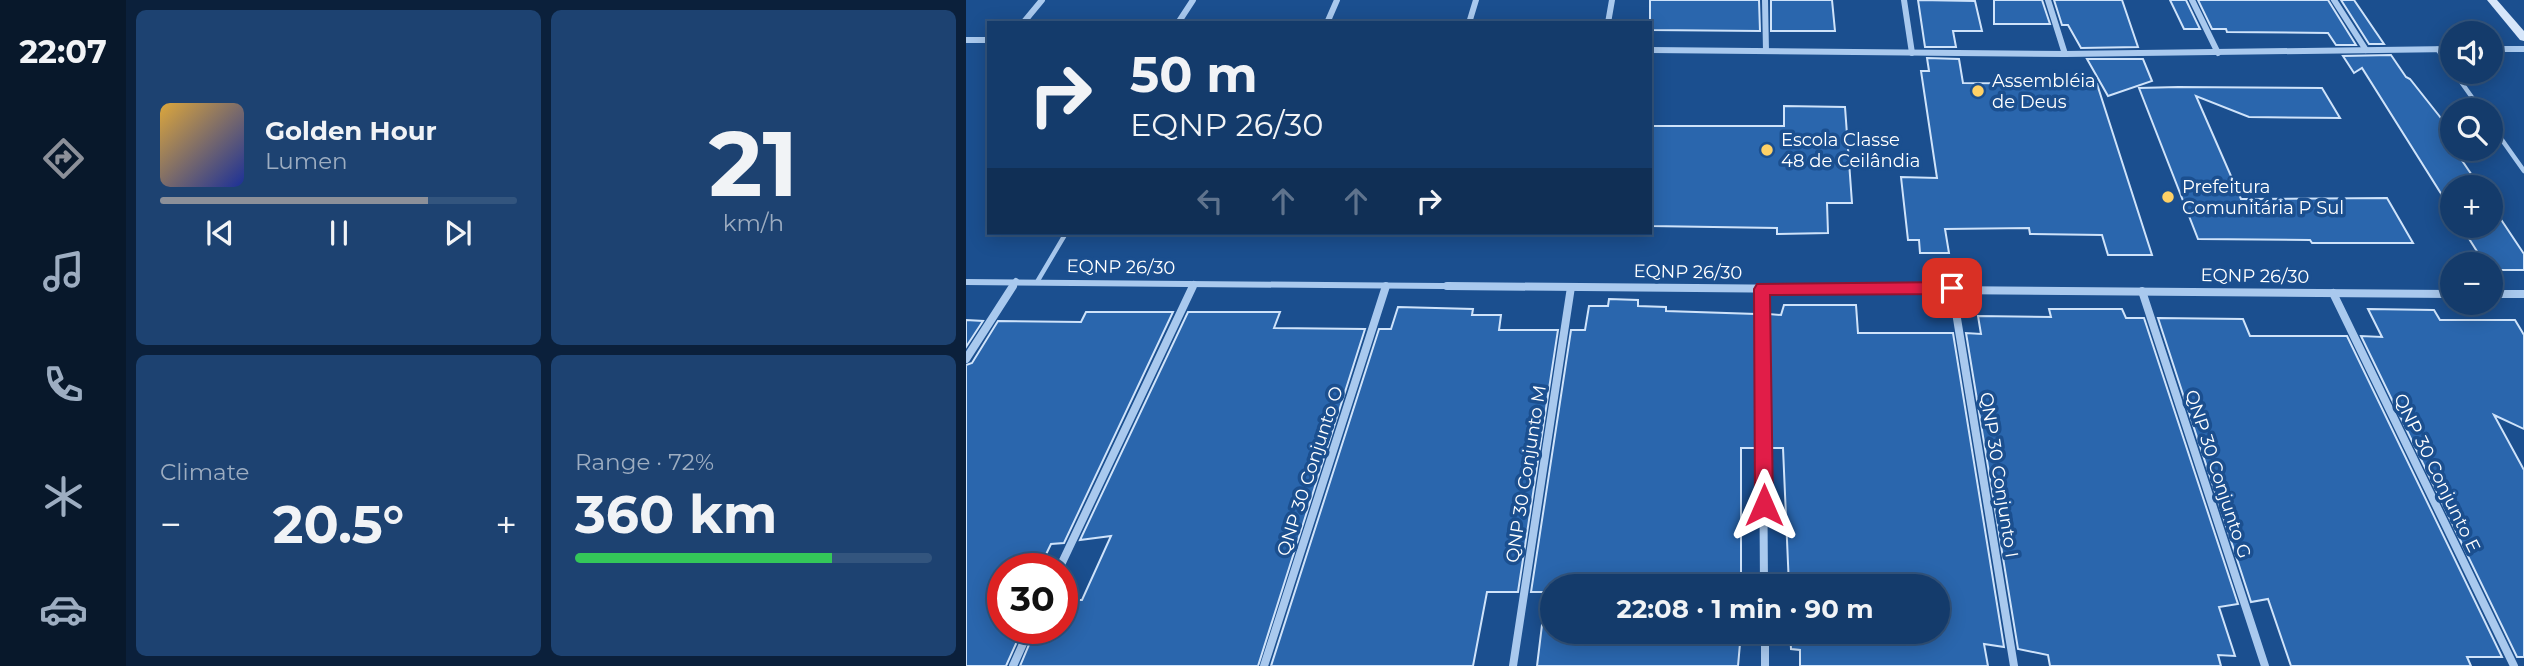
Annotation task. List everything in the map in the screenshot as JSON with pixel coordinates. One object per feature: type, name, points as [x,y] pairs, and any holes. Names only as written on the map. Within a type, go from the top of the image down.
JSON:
[{"type":"street","points":[[1025,21],[1042,0]]},
{"type":"street","points":[[1179,21],[1193,0]]},
{"type":"street","points":[[1328,21],[1337,0]]},
{"type":"street","points":[[1470,21],[1476,0]]},
{"type":"street","points":[[1608,21],[1612,0]]},
{"type":"street","points":[[1765,0],[1766,51]]},
{"type":"street","points":[[1904,0],[1912,53]]},
{"type":"street","points":[[2048,0],[2065,54]]},
{"type":"street","points":[[2192,0],[2218,53]]},
{"type":"street","points":[[2334,0],[2366,50]]},
{"type":"street","points":[[2492,0],[2524,38]]},
{"type":"street","points":[[966,40],[987,40]]},
{"type":"street","points":[[1652,50],[2065,54],[2437,49]]},
{"type":"street","points":[[2503,49],[2524,49]]},
{"type":"street","points":[[966,359],[1016,281]]},
{"type":"street","name":"EQNP 26/30","points":[[966,282],[2440,294]]},
{"type":"street","points":[[1067,553],[1194,284]]},
{"type":"street","name":"QNP 30 Conjunto O","points":[[1264,666],[1386,286]]},
{"type":"street","name":"QNP 30 Conjunto M","points":[[1513,666],[1571,287]]},
{"type":"street","name":"QNP 30 Conjunto I","points":[[1952,288],[2014,666]]},
{"type":"street","points":[[1762,289],[1764,574]]},
{"type":"street","name":"QNP 30 Conjunto G","points":[[2142,291],[2265,666]]},
{"type":"street","name":"QNP 30 Conjunto E","points":[[2333,293],[2514,666]]},
{"type":"street","points":[[2503,294],[2524,295]]},
{"type":"street","points":[[1013,666],[1023,644]]},
{"type":"street","points":[[1765,644],[1765,666]]},
{"type":"lane","points":[[2437,49],[2440,53]]},
{"type":"lane","points":[[2503,142],[2524,171]]},
{"type":"lane","points":[[1037,282],[1065,235]]},
{"type":"building","points":[[1650,0],[1759,0],[1760,31],[1652,30]]},
{"type":"building","points":[[1771,0],[1832,0],[1835,31],[1771,31]]},
{"type":"building","points":[[1918,0],[1975,1],[1982,31],[1953,31],[1956,47],[1925,47]]},
{"type":"building","points":[[1994,0],[2042,0],[2050,24],[1994,24]]},
{"type":"building","points":[[2054,0],[2122,0],[2138,47],[2081,48],[2068,25],[2062,25]]},
{"type":"building","points":[[2170,0],[2186,0],[2200,29],[2184,29]]},
{"type":"building","points":[[2198,0],[2328,0],[2356,45],[2336,45],[2328,33],[2227,32],[2226,29],[2212,29]]},
{"type":"building","points":[[2341,0],[2354,0],[2384,44],[2369,44]]},
{"type":"building","points":[[2391,55],[2440,117],[2440,161],[2462,161],[2472,175],[2440,175],[2440,192],[2362,68],[2354,73],[2343,56]]},
{"type":"building","points":[[1927,58],[1959,59],[1963,83],[2097,84],[2152,255],[2108,255],[2102,235],[2030,234],[2029,228],[1945,229],[1949,253],[1920,253],[1919,240],[1908,240],[1901,177],[1937,178],[1921,71],[1929,71]]},
{"type":"building","points":[[2087,59],[2143,59],[2152,81],[2108,96]]},
{"type":"building","points":[[2139,88],[2322,88],[2340,118],[2249,117],[2196,96],[2241,199],[2387,198],[2413,243],[2198,239]]},
{"type":"building","points":[[1784,106],[1845,107],[1852,203],[1827,203],[1828,233],[1777,234],[1777,228],[1652,226],[1652,126],[1784,126]]},
{"type":"building","points":[[2503,222],[2524,254],[2524,270],[2503,270],[2503,252],[2477,252],[2469,238],[2503,238]]},
{"type":"building","points":[[1609,299],[1638,300],[1638,306],[1666,307],[1666,311],[1756,314],[1757,448],[1741,448],[1741,574],[1540,574],[1540,592],[1531,592],[1571,330],[1585,330],[1589,306],[1608,306]]},
{"type":"building","points":[[1784,305],[1856,305],[1858,333],[1953,333],[2004,647],[1984,644],[1988,666],[1800,666],[1800,650],[1791,649],[1791,644],[1950,644],[1950,574],[1788,574],[1783,448],[1770,448],[1769,314],[1781,315]]},
{"type":"building","points":[[1398,307],[1473,309],[1472,315],[1501,315],[1499,330],[1558,330],[1518,592],[1487,592],[1473,666],[1271,666],[1379,329],[1391,329]]},
{"type":"building","points":[[2049,309],[2122,309],[2126,318],[2144,318],[2238,604],[2219,607],[2235,656],[2218,655],[2221,666],[2050,666],[2048,655],[2018,649],[1966,333],[1981,334],[1978,316],[2051,317]]},
{"type":"building","points":[[2368,309],[2434,310],[2440,320],[2515,320],[2524,335],[2524,429],[2494,415],[2524,470],[2524,657],[2517,657],[2361,336],[2382,337]]},
{"type":"building","points":[[1086,312],[1173,312],[1064,543],[1051,544],[1047,553],[987,553],[987,644],[1016,644],[1006,666],[966,666],[966,365],[972,363],[998,321],[1081,322]]},
{"type":"building","points":[[1188,312],[1280,312],[1274,328],[1365,329],[1258,666],[1020,666],[1029,644],[1078,644],[1078,600],[1082,600],[1111,536],[1080,540]]},
{"type":"building","points":[[2158,318],[2243,319],[2250,336],[2347,336],[2502,657],[2467,657],[2471,666],[2291,666],[2268,599],[2251,602]]},
{"type":"building","points":[[966,320],[983,321],[966,347]]},
{"type":"building","points":[[1540,641],[1540,644],[1740,644],[1738,666],[1537,666]]},
{"type":"place","name":"Assembléia de Deus","points":[[1978,91]]},
{"type":"place","name":"Escola Classe 48 de Ceilândia","points":[[1767,150]]},
{"type":"place","name":"Prefeitura Comunitária P Sul","points":[[2168,197]]},
{"type":"route","points":[[1764,505],[1762,289],[1952,288]]}]
